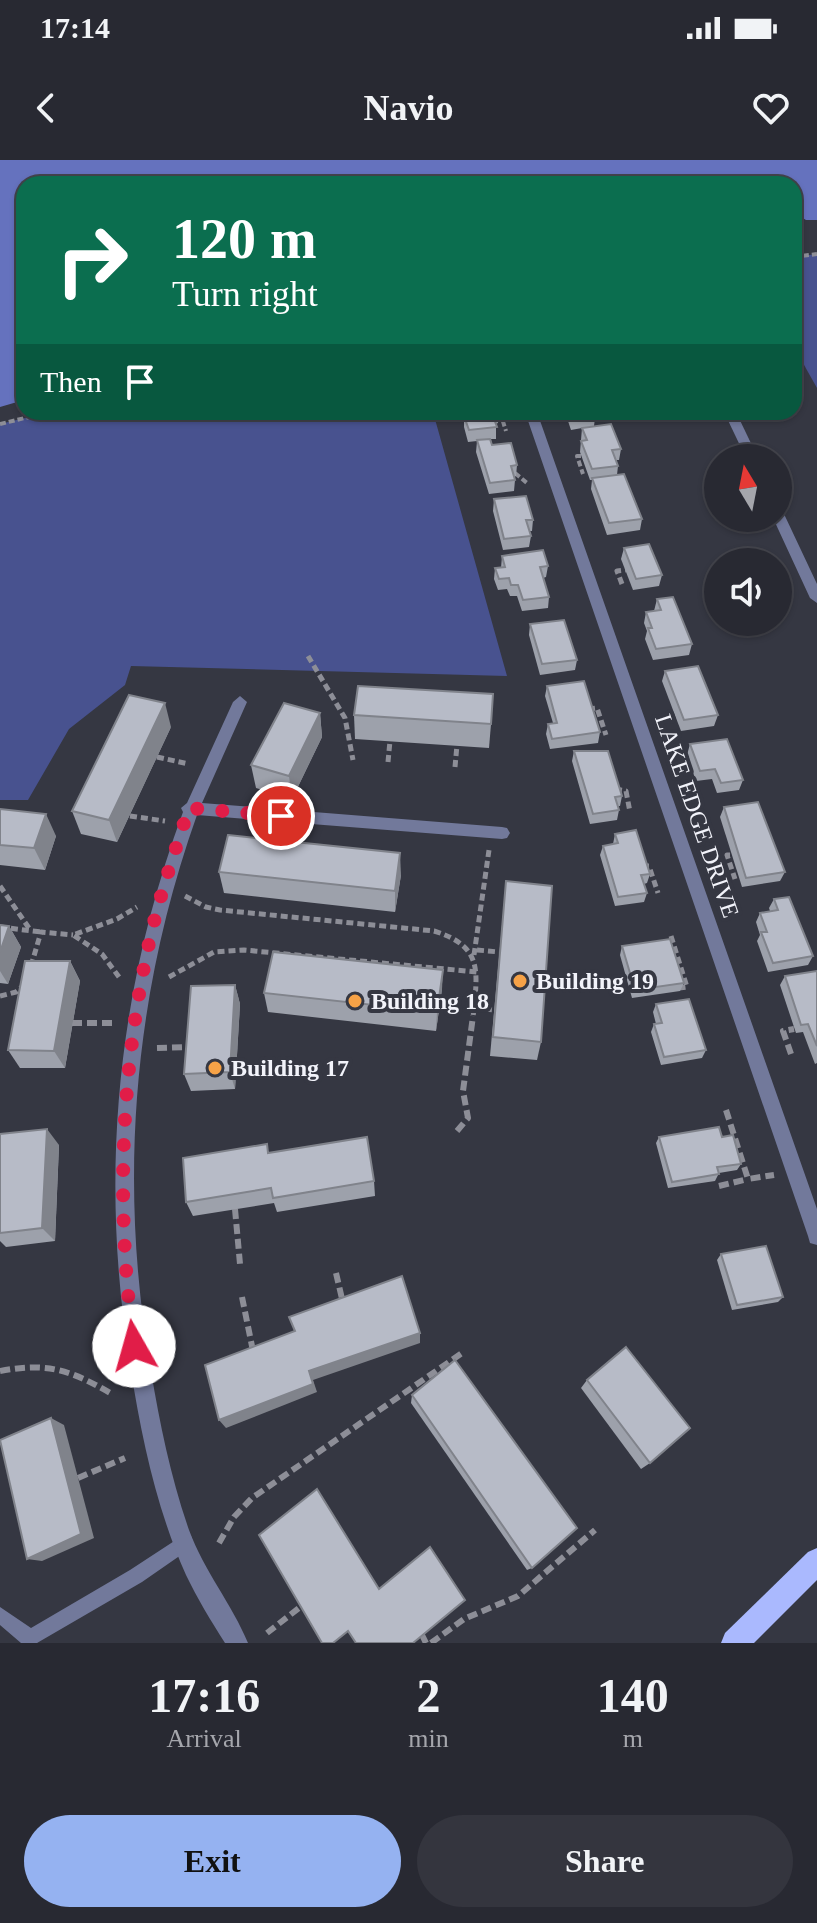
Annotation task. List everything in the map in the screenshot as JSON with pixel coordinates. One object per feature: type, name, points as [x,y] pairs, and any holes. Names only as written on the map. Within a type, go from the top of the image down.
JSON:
[{"type":"main road","points":[[735,1643],[815,1567]]},
{"type":"street","name":"LAKE EDGE DRIVE","points":[[534,420],[817,1236]]},
{"type":"street","points":[[734,420],[745,444]]},
{"type":"street","points":[[786,532],[817,598]]},
{"type":"street","points":[[237,1643],[194,1568],[159,1466],[129,1307],[124,1177],[125,1104],[131,1039],[148,945],[189,808],[240,702]]},
{"type":"street","points":[[189,808],[496,833]]},
{"type":"lane","points":[[0,1615],[30,1641],[185,1542]]},
{"type":"path","points":[[501,420],[506,431]]},
{"type":"path","points":[[581,456],[577,456],[583,474]]},
{"type":"path","points":[[515,473],[527,483]]},
{"type":"path","points":[[622,584],[617,571],[626,570]]},
{"type":"path","points":[[308,656],[341,707],[351,737],[353,760]]},
{"type":"path","points":[[587,710],[597,708],[606,735]]},
{"type":"path","points":[[388,762],[390,741]]},
{"type":"path","points":[[455,767],[457,745]]},
{"type":"path","points":[[157,757],[190,764]]},
{"type":"path","points":[[614,790],[626,791],[630,812]]},
{"type":"path","points":[[130,816],[165,821]]},
{"type":"path","points":[[457,1131],[468,1118],[463,1091],[474,1008],[476,953],[496,833]]},
{"type":"path","points":[[730,855],[727,855],[735,879]]},
{"type":"path","points":[[641,866],[649,866],[658,893]]},
{"type":"path","points":[[0,886],[31,931]]},
{"type":"path","points":[[182,895],[220,910],[434,931],[458,940],[476,953],[499,952]]},
{"type":"path","points":[[0,927],[73,935],[117,919],[137,906]]},
{"type":"path","points":[[30,969],[41,932]]},
{"type":"path","points":[[73,935],[102,954],[119,977]]},
{"type":"path","points":[[671,936],[687,987],[679,988]]},
{"type":"path","points":[[162,982],[214,952],[244,950],[477,972]]},
{"type":"path","points":[[0,996],[16,992],[26,981]]},
{"type":"path","points":[[474,1008],[494,1010]]},
{"type":"path","points":[[72,1023],[113,1023]]},
{"type":"path","points":[[791,1054],[783,1031],[794,1029]]},
{"type":"path","points":[[152,1048],[194,1047]]},
{"type":"path","points":[[726,1110],[748,1179]]},
{"type":"path","points":[[719,1186],[795,1172]]},
{"type":"path","points":[[235,1209],[240,1264]]},
{"type":"path","points":[[336,1273],[344,1309]]},
{"type":"path","points":[[242,1297],[255,1359]]},
{"type":"path","points":[[219,1543],[234,1517],[252,1498],[465,1351]]},
{"type":"path","points":[[0,1371],[30,1365],[58,1367],[77,1373],[112,1394]]},
{"type":"path","points":[[78,1478],[125,1458]]},
{"type":"path","points":[[426,1640],[527,1590],[595,1530]]},
{"type":"path","points":[[267,1633],[304,1604]]},
{"type":"shaded area","points":[[0,160],[817,160],[817,220],[802,218],[802,176],[16,176],[16,402],[0,407]]},
{"type":"shaded area","points":[[817,254],[817,388],[802,361],[802,256]]},
{"type":"shaded area","points":[[17,420],[435,420],[507,676],[131,666],[125,685],[69,729],[28,800],[0,800],[0,424]]},
{"type":"building","points":[[465,420],[494,420],[497,427],[469,430]]},
{"type":"building","points":[[611,424],[621,449],[612,450],[618,466],[592,469],[581,441],[587,440],[582,428]]},
{"type":"building","points":[[490,439],[492,445],[511,443],[517,465],[511,466],[515,480],[490,483],[477,440]]},
{"type":"building","points":[[624,474],[642,519],[609,523],[592,478]]},
{"type":"building","points":[[526,496],[533,520],[526,520],[531,536],[504,539],[494,499]]},
{"type":"building","points":[[649,544],[662,575],[636,579],[624,548]]},
{"type":"building","points":[[543,550],[548,566],[540,567],[549,597],[523,600],[518,585],[511,585],[509,578],[499,579],[495,568],[505,567],[502,556]]},
{"type":"building","points":[[673,597],[692,644],[656,649],[646,612],[661,610],[657,599]]},
{"type":"building","points":[[564,620],[577,660],[542,664],[530,624]]},
{"type":"building","points":[[698,666],[718,715],[684,720],[665,671]]},
{"type":"building","points":[[584,681],[600,732],[552,739],[548,724],[557,723],[547,686]]},
{"type":"building","points":[[358,686],[493,694],[491,724],[354,715]]},
{"type":"building","points":[[129,695],[165,703],[109,820],[72,811]]},
{"type":"building","points":[[284,703],[320,713],[289,776],[251,765]]},
{"type":"building","points":[[727,739],[743,780],[721,783],[715,769],[700,771],[690,744]]},
{"type":"building","points":[[574,751],[608,751],[622,796],[615,797],[619,810],[593,814]]},
{"type":"building","points":[[758,802],[785,872],[746,878],[724,807]]},
{"type":"building","points":[[0,809],[46,814],[34,848],[0,845]]},
{"type":"building","points":[[636,830],[650,874],[641,875],[647,893],[618,897],[603,846],[618,843],[615,834]]},
{"type":"building","points":[[228,835],[400,853],[395,891],[219,872]]},
{"type":"building","name":"Building 19","points":[[506,881],[552,886],[541,1042],[493,1037]]},
{"type":"building","points":[[789,897],[813,956],[773,963],[761,932],[767,932],[760,913],[778,910],[774,899]]},
{"type":"building","points":[[0,925],[9,926],[0,952]]},
{"type":"building","points":[[670,939],[684,983],[635,990],[622,946]]},
{"type":"building","points":[[273,952],[443,970],[437,1012],[264,993]]},
{"type":"building","points":[[25,961],[70,961],[54,1051],[8,1050]]},
{"type":"building","points":[[817,971],[817,1046],[808,1024],[801,1025],[785,976]]},
{"type":"building","name":"Building 17","points":[[235,985],[230,1072],[184,1074],[191,986]]},
{"type":"building","points":[[689,999],[706,1050],[664,1057],[654,1024],[662,1023],[656,1004]]},
{"type":"building","points":[[719,1127],[722,1137],[733,1135],[741,1164],[717,1167],[719,1174],[672,1182],[659,1137]]},
{"type":"building","points":[[47,1129],[42,1228],[0,1233],[0,1134]]},
{"type":"building","points":[[367,1137],[374,1181],[273,1198],[271,1188],[186,1202],[183,1158],[267,1144],[268,1153]]},
{"type":"building","points":[[766,1246],[783,1297],[737,1305],[721,1254]]},
{"type":"building","points":[[402,1276],[420,1333],[309,1371],[313,1384],[219,1420],[205,1365],[295,1331],[289,1317]]},
{"type":"building","points":[[626,1347],[690,1428],[650,1463],[587,1380]]},
{"type":"building","points":[[455,1360],[577,1528],[532,1568],[412,1395]]},
{"type":"building","points":[[51,1418],[81,1534],[27,1559],[0,1440]]},
{"type":"building","points":[[317,1489],[379,1589],[430,1547],[465,1600],[413,1643],[356,1643],[348,1631],[333,1643],[322,1643],[259,1535]]},
{"type":"place","name":"Building 19","points":[[520,981]]},
{"type":"place","name":"Building 18","points":[[355,1001]]},
{"type":"place","name":"Building 17","points":[[215,1068]]},
{"type":"route","points":[[134,1346],[129,1307],[124,1192],[125,1104],[131,1039],[148,945],[161,898],[189,808],[281,816]]}]
